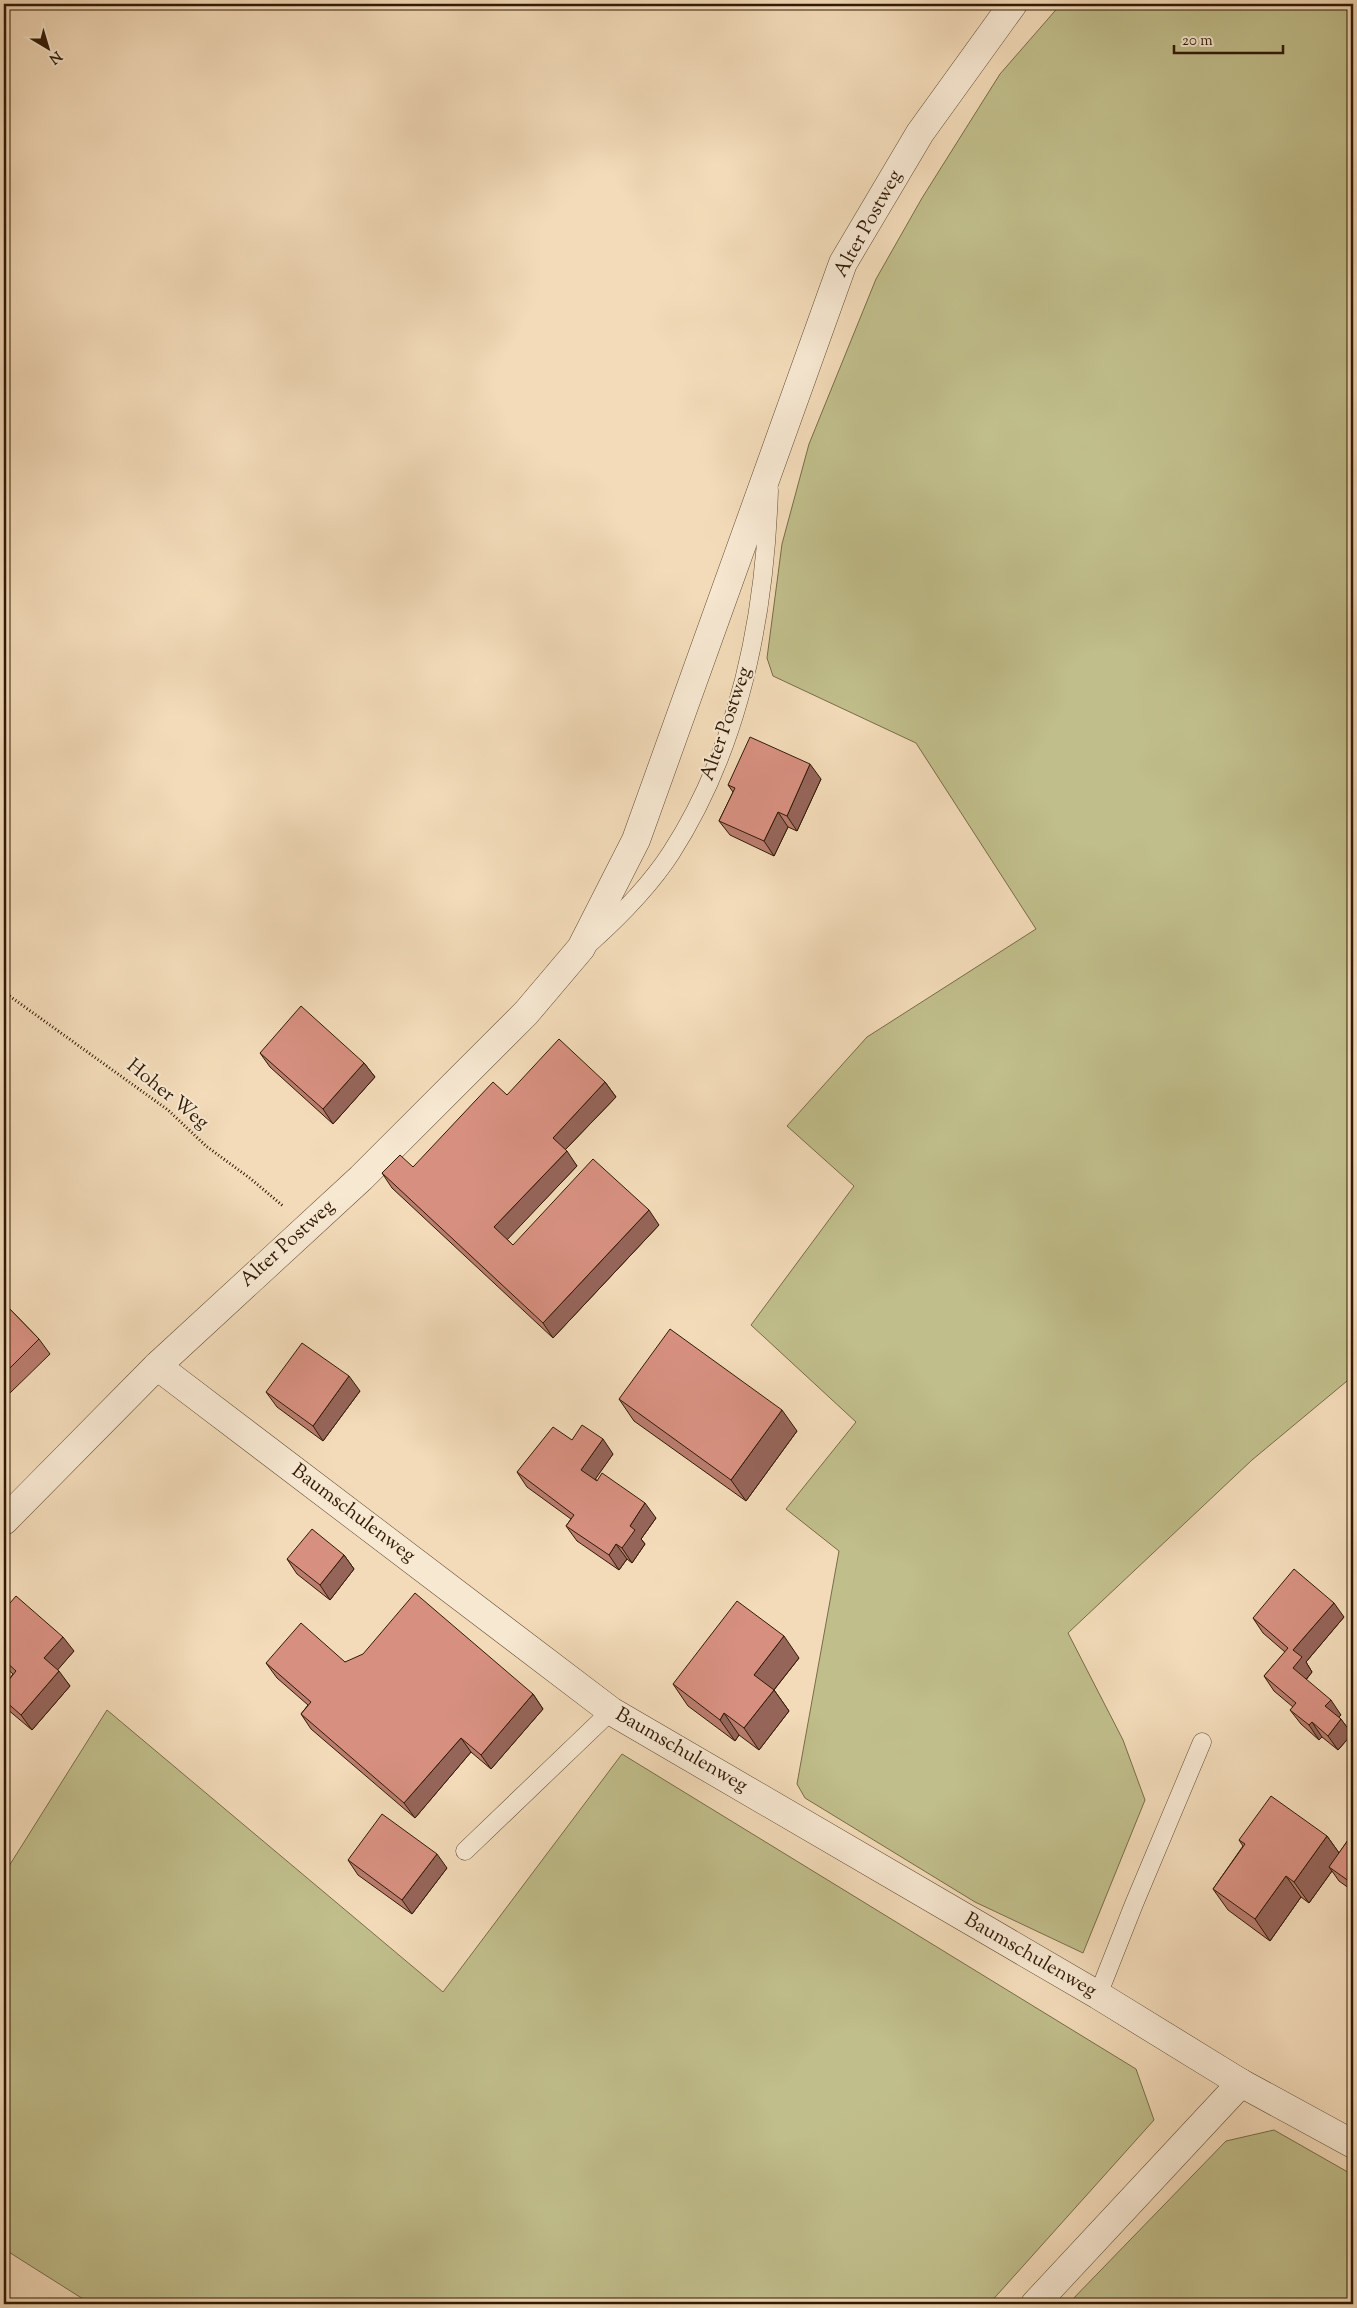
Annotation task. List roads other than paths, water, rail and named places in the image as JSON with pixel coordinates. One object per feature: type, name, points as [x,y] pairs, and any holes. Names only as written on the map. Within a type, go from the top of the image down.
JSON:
[{"type":"street","name":"Alter Postweg","points":[[4,1521],[156,1366],[368,1171],[526,1014],[581,948],[636,840],[843,263],[920,133],[1013,4]]},
{"type":"street","name":"Baumschulenweg","points":[[156,1366],[611,1710],[1098,1995],[1241,2083],[1353,2144]]},
{"type":"street","points":[[1035,2304],[1241,2083]]},
{"type":"lane","name":"Alter Postweg","points":[[568,964],[629,907],[671,853],[701,800],[726,739],[752,650],[767,549],[770,467]]},
{"type":"lane","points":[[465,1851],[611,1710]]},
{"type":"lane","points":[[1098,1995],[1202,1742]]}]
